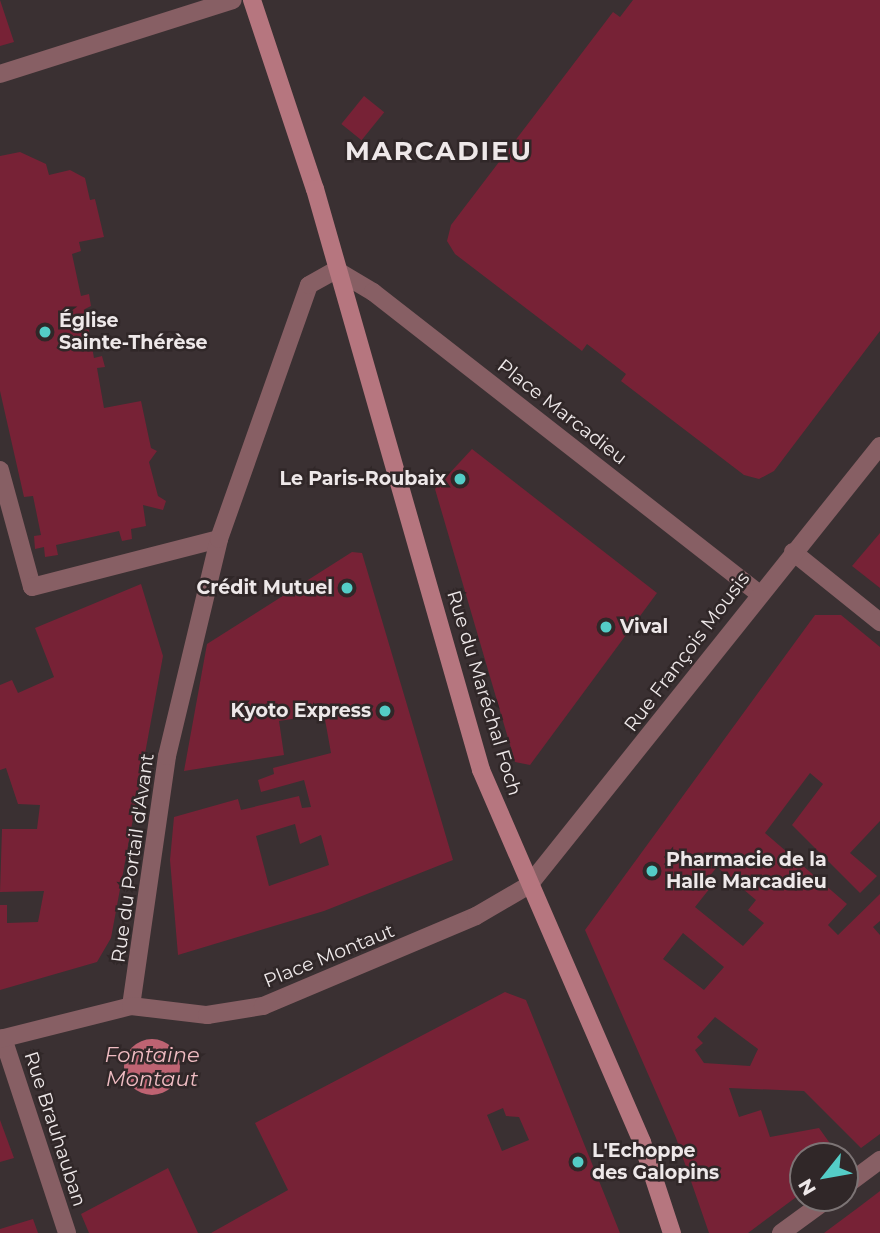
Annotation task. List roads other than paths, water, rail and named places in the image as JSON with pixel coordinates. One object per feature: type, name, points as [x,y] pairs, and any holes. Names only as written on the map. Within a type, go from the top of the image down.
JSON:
[{"type":"main road","points":[[252,0],[336,270]]},
{"type":"main road","name":"Rue du Maréchal Foch","points":[[336,270],[481,769],[642,1142],[672,1233]]},
{"type":"street","points":[[0,74],[233,0]]},
{"type":"street","points":[[0,470],[32,587],[219,539],[309,285],[336,270]]},
{"type":"street","name":"Place Marcadieu","points":[[336,270],[384,300],[757,592]]},
{"type":"street","name":"Rue François Mousis","points":[[529,885],[757,592],[880,446]]},
{"type":"street","name":"Rue du Portail d'Avant","points":[[131,1006],[167,756],[219,539]]},
{"type":"street","points":[[793,552],[880,622]]},
{"type":"street","name":"Place Montaut","points":[[131,1006],[207,1015],[263,1006],[464,922],[529,885]]},
{"type":"street","points":[[2,1038],[131,1006]]},
{"type":"street","name":"Rue Brauhauban","points":[[2,1038],[66,1233]]},
{"type":"street","points":[[859,1176],[880,1160]]},
{"type":"street","points":[[781,1233],[809,1212]]},
{"type":"water","name":"Fontaine Montaut","points":[[146,1039],[158,1039],[172,1047],[180,1061],[178,1078],[172,1087],[158,1095],[146,1095],[129,1083],[124,1073],[124,1061],[136,1044]]},
{"type":"place","name":"Église Sainte-Thérèse","points":[[45,332]]},
{"type":"place","name":"Le Paris-Roubaix","points":[[460,479]]},
{"type":"place","name":"Crédit Mutuel","points":[[347,588]]},
{"type":"place","name":"Vival","points":[[606,627]]},
{"type":"place","name":"Kyoto Express","points":[[385,711]]},
{"type":"place","name":"Pharmacie de la Halle Marcadieu","points":[[652,871]]},
{"type":"place","name":"L'Echoppe des Galopins","points":[[578,1162]]},
{"type":"district","name":"MARCADIEU","points":[[439,152]]}]
